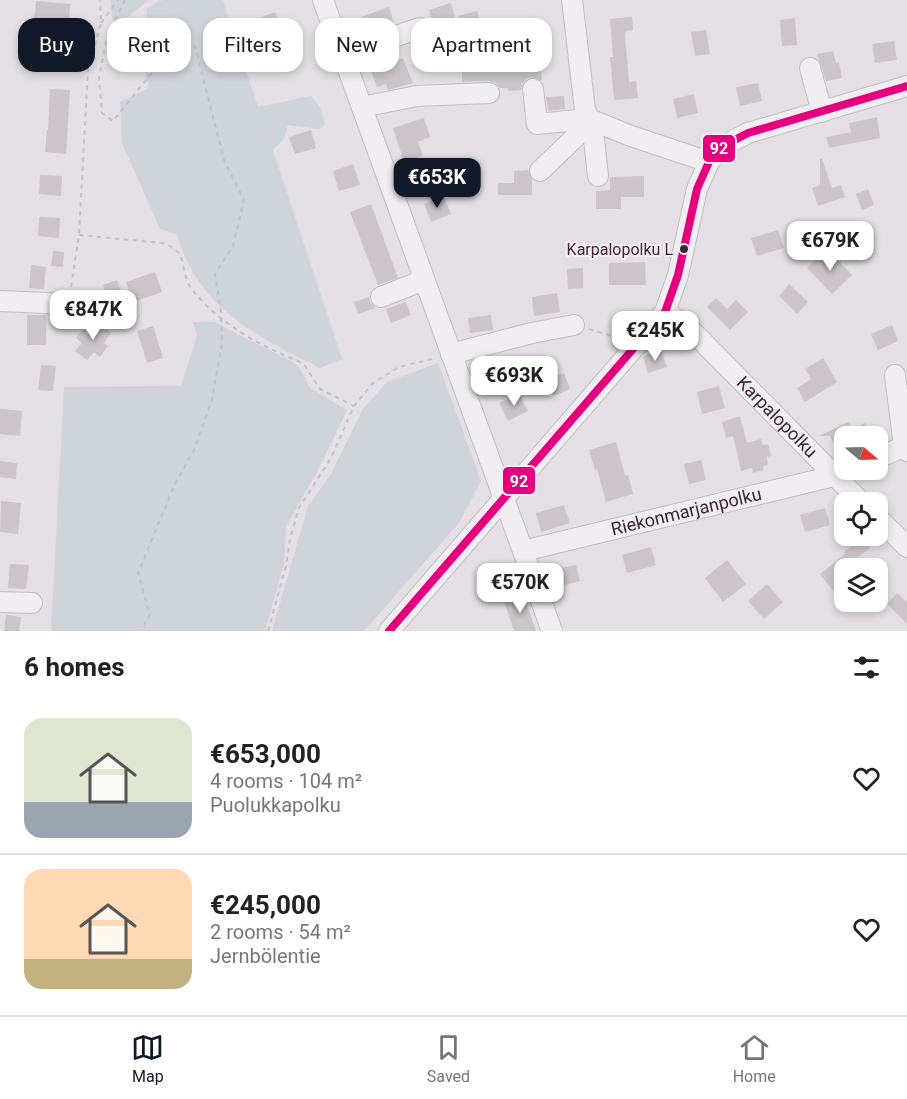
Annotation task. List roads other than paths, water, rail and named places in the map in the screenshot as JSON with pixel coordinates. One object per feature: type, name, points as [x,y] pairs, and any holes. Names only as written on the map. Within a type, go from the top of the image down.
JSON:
[{"type":"street","points":[[323,0],[330,18]]},
{"type":"street","points":[[572,0],[585,110],[591,120],[598,176]]},
{"type":"street","points":[[810,68],[822,112]]},
{"type":"street","points":[[349,72],[552,631]]},
{"type":"street","points":[[389,631],[665,312],[678,275],[697,189],[709,162],[719,148],[748,133],[907,86]]},
{"type":"street","points":[[533,89],[537,124],[591,120],[709,162]]},
{"type":"street","points":[[362,107],[417,96],[489,93]]},
{"type":"street","points":[[540,171],[591,120]]},
{"type":"street","points":[[381,297],[424,280]]},
{"type":"street","points":[[0,301],[68,304]]},
{"type":"street","name":"Karpalopolku","points":[[665,312],[687,326],[834,465]]},
{"type":"street","points":[[451,354],[532,333],[574,326]]},
{"type":"street","points":[[888,454],[906,447],[895,375]]},
{"type":"street","name":"Riekonmarjanpolku","points":[[523,551],[834,475]]},
{"type":"street","points":[[888,528],[907,547]]},
{"type":"street","points":[[0,602],[32,603]]},
{"type":"place","name":"Karpalopolku L","points":[[684,249]]}]
